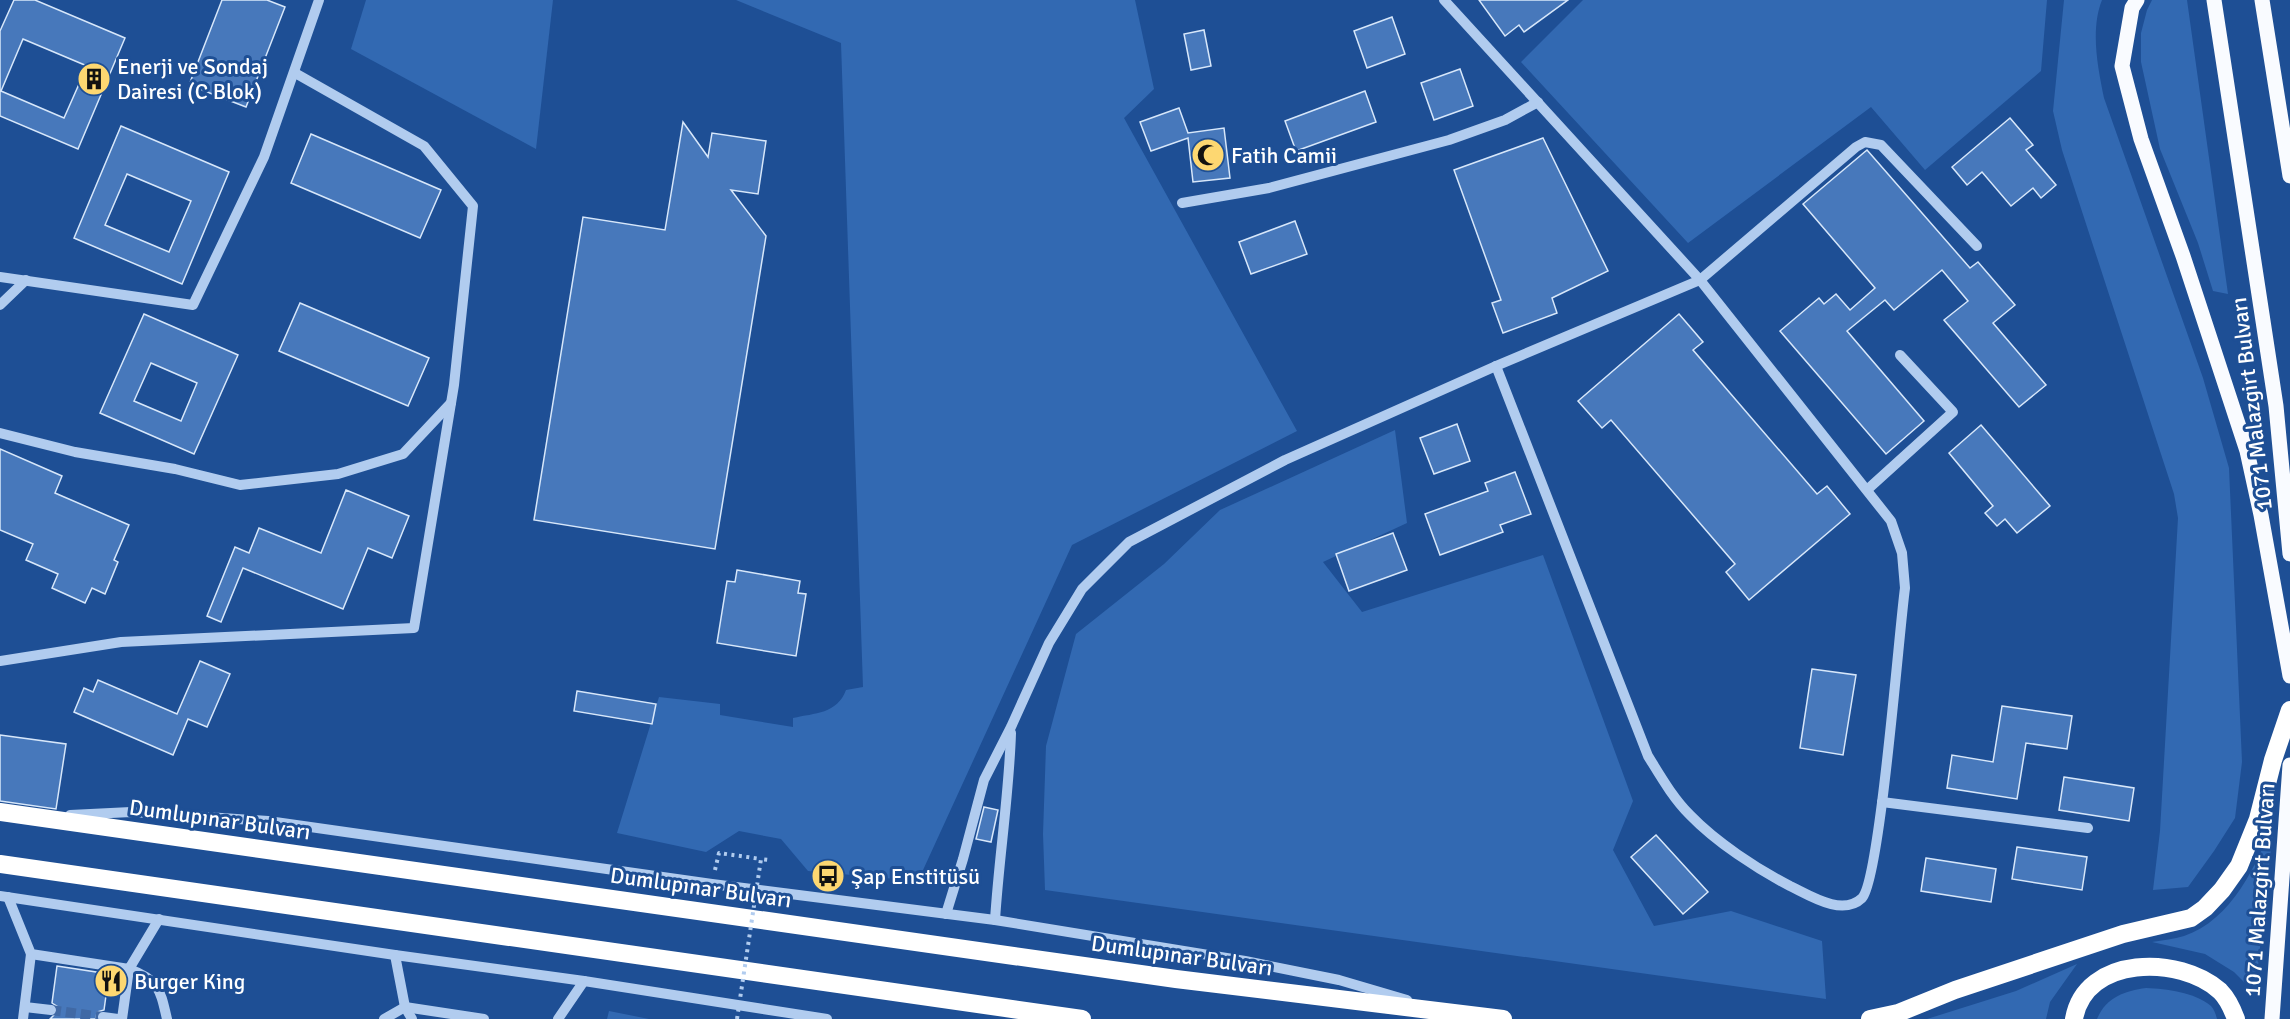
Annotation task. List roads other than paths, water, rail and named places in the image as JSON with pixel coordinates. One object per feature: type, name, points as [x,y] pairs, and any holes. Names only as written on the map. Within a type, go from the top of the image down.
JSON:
[{"type":"highway","points":[[1870,1019],[1898,1013],[1954,990],[2113,938],[2191,918],[2205,908],[2222,890],[2239,866],[2258,819],[2273,760],[2290,710]]},
{"type":"highway","name":"Dumlupınar Bulvarı","points":[[0,812],[1176,979],[1503,1019]]},
{"type":"highway","points":[[0,864],[1082,1019]]},
{"type":"highway","points":[[2074,1019],[2081,998],[2103,978],[2125,968],[2142,967],[2181,971],[2210,984],[2230,1003],[2236,1019]]},
{"type":"main road","points":[[2137,0],[2132,8],[2122,66],[2141,138],[2183,256],[2247,451],[2261,514],[2290,676]]},
{"type":"main road","name":"1071 Malazgirt Bulvarı","points":[[2214,0],[2276,406],[2290,554]]},
{"type":"main road","points":[[2262,0],[2290,176]]},
{"type":"main road","name":"1071 Malazgirt Bulvarı","points":[[2272,1019],[2290,765]]},
{"type":"street","points":[[0,277],[193,305],[264,157],[319,0]]},
{"type":"street","points":[[1444,0],[1700,280],[1868,489],[1891,521],[1902,553],[1905,588],[1882,802],[1870,879],[1862,897],[1850,904],[1836,905],[1822,901],[1779,880],[1718,840],[1690,816],[1667,787],[1648,756],[1496,366]]},
{"type":"street","points":[[0,661],[122,642],[414,628],[451,402],[473,206],[424,146],[295,73]]},
{"type":"street","points":[[1182,203],[1269,188],[1449,140],[1505,120],[1538,102]]},
{"type":"street","points":[[946,914],[984,780],[1049,643],[1082,589],[1129,542],[1285,460],[1496,366],[1700,280],[1856,147],[1866,142],[1881,145],[1977,246]]},
{"type":"street","points":[[0,305],[26,280]]},
{"type":"street","points":[[1868,489],[1953,412],[1900,355]]},
{"type":"street","points":[[0,433],[75,452],[175,469],[240,484],[338,474],[402,454],[451,402]]},
{"type":"street","points":[[995,920],[999,856],[1010,781],[1011,727]]},
{"type":"street","points":[[1882,802],[2088,828]]},
{"type":"street","points":[[33,817],[131,812],[268,820],[712,884],[995,920],[1245,961],[1339,980],[1450,1013]]},
{"type":"street","points":[[4,896],[584,981],[791,1016],[826,1019]]},
{"type":"street","points":[[4,896],[31,954],[23,1019]]},
{"type":"street","points":[[103,1017],[120,1019],[129,969],[159,919]]},
{"type":"street","points":[[31,954],[129,969],[148,976],[162,995],[167,1019]]},
{"type":"street","points":[[395,955],[405,1007],[412,1019]]},
{"type":"street","points":[[558,1019],[584,981]]},
{"type":"street","points":[[24,1006],[51,1010]]},
{"type":"street","points":[[384,1019],[405,1007],[484,1019]]},
{"type":"tunnel","points":[[51,1010],[103,1017]]},
{"type":"place","name":"Enerji ve Sondaj Dairesi (C Blok)","points":[[94,79]]},
{"type":"place","name":"Fatih Camii","points":[[1208,155]]},
{"type":"place","name":"Şap Enstitüsü","points":[[828,876]]},
{"type":"place","name":"Burger King","points":[[111,981]]}]
